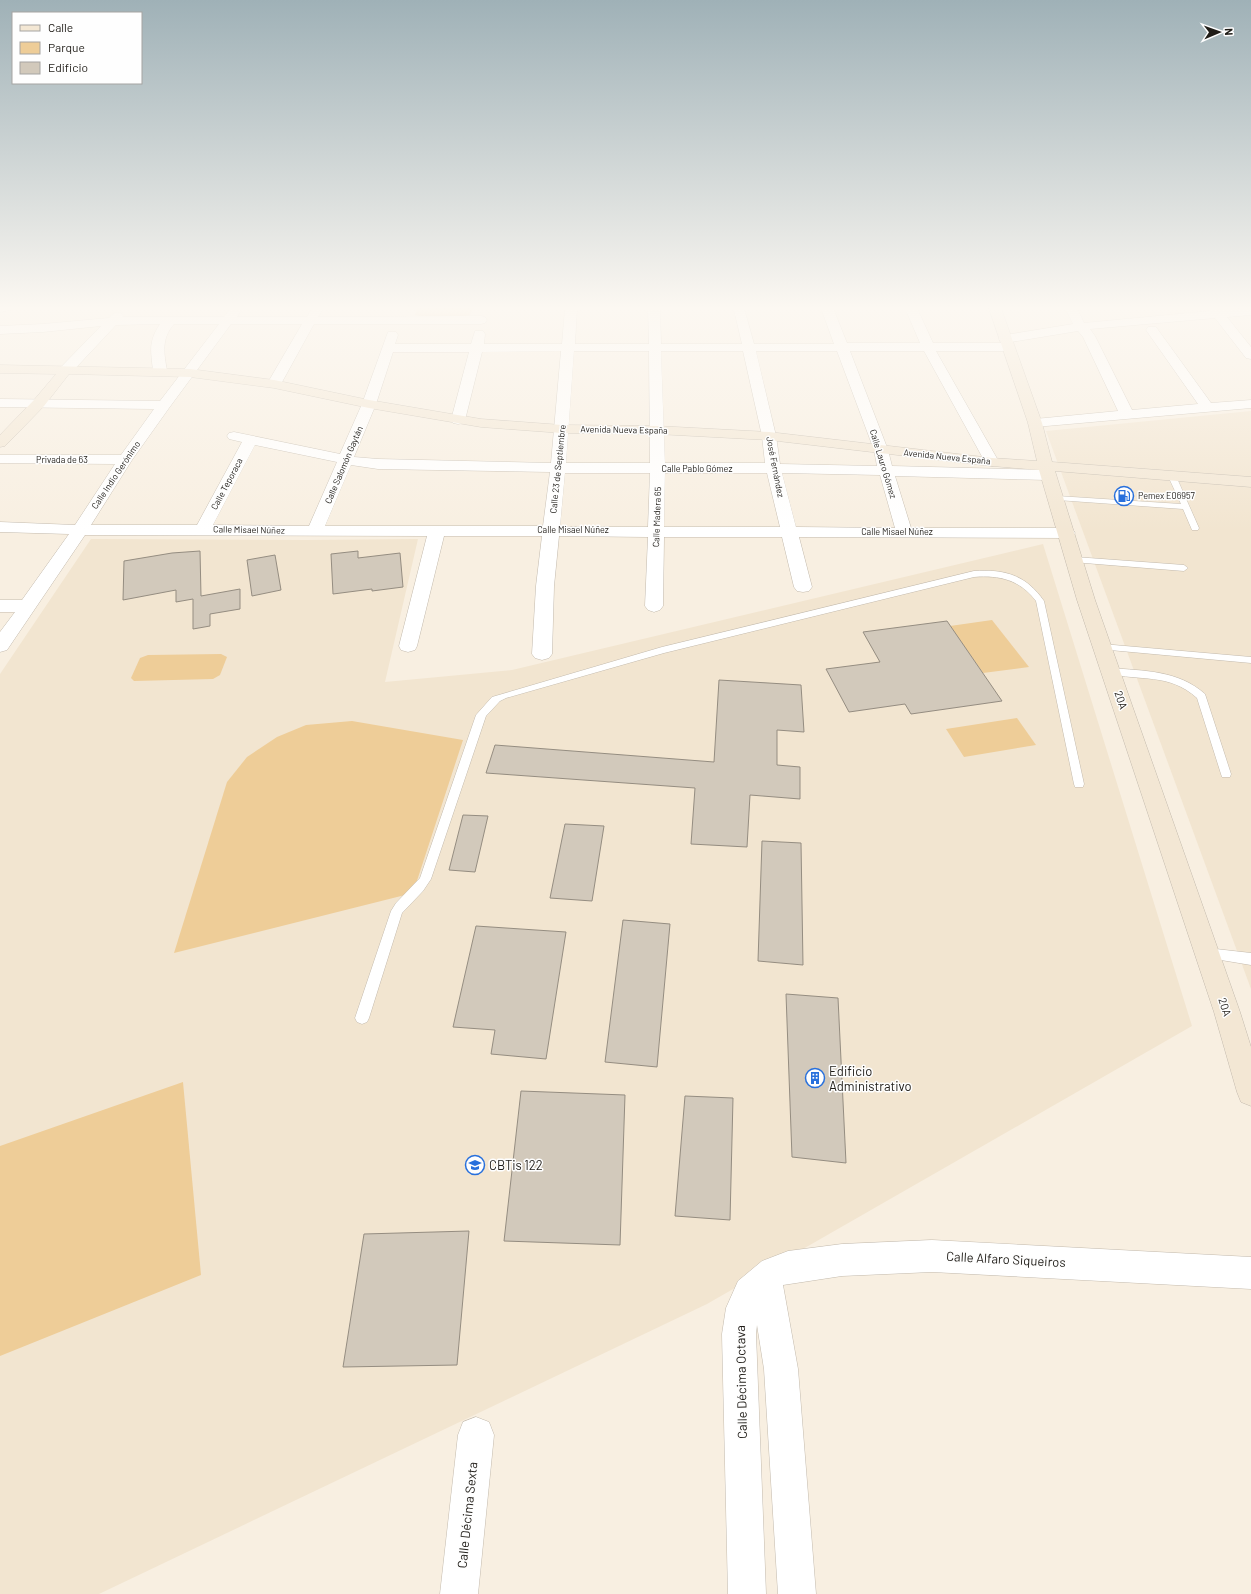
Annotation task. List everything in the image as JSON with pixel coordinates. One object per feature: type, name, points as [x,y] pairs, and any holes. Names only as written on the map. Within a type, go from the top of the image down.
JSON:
[{"type":"main road","points":[[0,443],[39,403],[56,382]]},
{"type":"main road","name":"Avenida Nueva España","points":[[262,382],[458,420],[562,429],[657,430],[769,436],[992,462],[1048,471],[1172,476],[1251,482]]},
{"type":"main road","name":"20A","points":[[1025,382],[1048,471],[1086,600],[1227,1012],[1251,1092]]},
{"type":"street","name":"Calle Indio Gerónimo","points":[[0,646],[26,606],[80,530],[125,460],[164,405],[182,382]]},
{"type":"street","name":"Calle Salomón Gaytán","points":[[315,531],[346,460],[376,382]]},
{"type":"street","points":[[458,420],[468,382]]},
{"type":"street","name":"Calle 23 de Septiembre","points":[[542,654],[545,586],[562,429],[565,382]]},
{"type":"street","name":"Calle Madera 65","points":[[654,606],[658,469],[656,382]]},
{"type":"street","name":"José Fernández","points":[[756,382],[769,436],[773,468],[803,587]]},
{"type":"street","name":"Calle Lauro Gómez","points":[[855,382],[881,450],[904,531]]},
{"type":"street","points":[[948,382],[992,462]]},
{"type":"street","points":[[1111,382],[1127,415]]},
{"type":"street","points":[[1190,382],[1207,408]]},
{"type":"street","points":[[0,403],[164,405]]},
{"type":"street","points":[[1035,423],[1251,404]]},
{"type":"street","points":[[234,436],[346,460]]},
{"type":"street","name":"Calle Teporaca","points":[[203,529],[250,440]]},
{"type":"street","name":"Privada de 63","points":[[0,459],[125,460]]},
{"type":"street","name":"Calle Pablo Gómez","points":[[346,460],[378,464],[558,468],[773,468],[886,471],[1048,471]]},
{"type":"street","name":"Calle Misael Núñez","points":[[0,527],[80,530],[904,531],[1067,533]]},
{"type":"street","points":[[408,646],[437,531]]},
{"type":"street","points":[[0,606],[26,606]]},
{"type":"street","name":"Calle Alfaro Siqueiros","points":[[765,1279],[773,1272],[788,1267],[842,1260],[932,1256],[1251,1272]]},
{"type":"street","points":[[765,1279],[781,1369],[797,1594]]},
{"type":"street","name":"Calle Décima Octava","points":[[747,1594],[739,1334],[742,1308],[748,1292],[765,1279]]},
{"type":"street","name":"Calle Décima Sexta","points":[[459,1594],[476,1435]]},
{"type":"lane","points":[[1172,476],[1195,528]]},
{"type":"lane","points":[[1057,498],[1186,507]]},
{"type":"lane","points":[[1075,560],[1184,568]]},
{"type":"lane","points":[[362,1018],[397,911],[406,899],[421,886],[425,879],[481,715],[496,699],[502,696],[662,650],[804,614],[974,574],[998,574],[1014,578],[1029,586],[1040,601],[1079,784]]},
{"type":"lane","points":[[1102,647],[1251,660]]},
{"type":"lane","points":[[1111,671],[1176,678],[1195,689],[1201,696],[1226,774]]},
{"type":"lane","points":[[1207,953],[1251,959]]},
{"type":"shaded area","points":[[1251,411],[1251,989],[1046,431]]},
{"type":"shaded area","name":"CBTis 122","points":[[91,539],[418,539],[385,682],[512,670],[1043,544],[1192,1026],[707,1304],[99,1594],[0,1594],[0,674]]},
{"type":"green space","points":[[992,620],[1029,667],[983,673],[950,626]]},
{"type":"green space","points":[[221,654],[227,657],[220,675],[213,679],[134,681],[131,678],[140,658],[148,655]]},
{"type":"green space","points":[[1017,718],[1036,745],[964,757],[946,729]]},
{"type":"green space","points":[[352,721],[463,740],[413,893],[174,953],[227,782],[247,757],[277,737],[306,725]]},
{"type":"green space","points":[[183,1082],[201,1275],[0,1356],[0,1146]]},
{"type":"building","points":[[200,551],[201,596],[240,589],[240,609],[210,614],[210,626],[193,629],[193,599],[176,602],[176,590],[123,600],[124,561],[172,553]]},
{"type":"building","points":[[358,551],[358,558],[400,553],[403,587],[333,594],[331,554]]},
{"type":"building","points":[[275,555],[281,590],[252,596],[247,560]]},
{"type":"building","points":[[947,621],[1002,701],[911,714],[905,704],[849,712],[826,669],[880,662],[863,632]]},
{"type":"building","points":[[719,680],[801,685],[804,732],[777,730],[777,765],[800,767],[800,799],[750,795],[747,847],[691,844],[695,788],[486,773],[495,745],[714,762]]},
{"type":"building","points":[[463,815],[488,816],[475,872],[449,870]]},
{"type":"building","points":[[565,824],[604,826],[592,901],[550,898]]},
{"type":"building","points":[[762,841],[801,843],[803,965],[758,961]]},
{"type":"building","points":[[623,920],[670,924],[657,1067],[605,1062]]},
{"type":"building","points":[[476,926],[566,932],[546,1059],[491,1054],[495,1030],[453,1027]]},
{"type":"building","name":"Edificio Administrativo","points":[[786,994],[838,998],[846,1163],[792,1157]]},
{"type":"building","points":[[521,1091],[625,1095],[620,1245],[504,1241]]},
{"type":"building","points":[[685,1096],[733,1098],[730,1220],[675,1216]]},
{"type":"building","points":[[469,1231],[457,1365],[343,1367],[364,1234]]},
{"type":"place","name":"Pemex E06957","points":[[1124,496]]},
{"type":"place","name":"Edificio Administrativo","points":[[815,1078]]},
{"type":"place","name":"CBTis 122","points":[[475,1165]]}]
